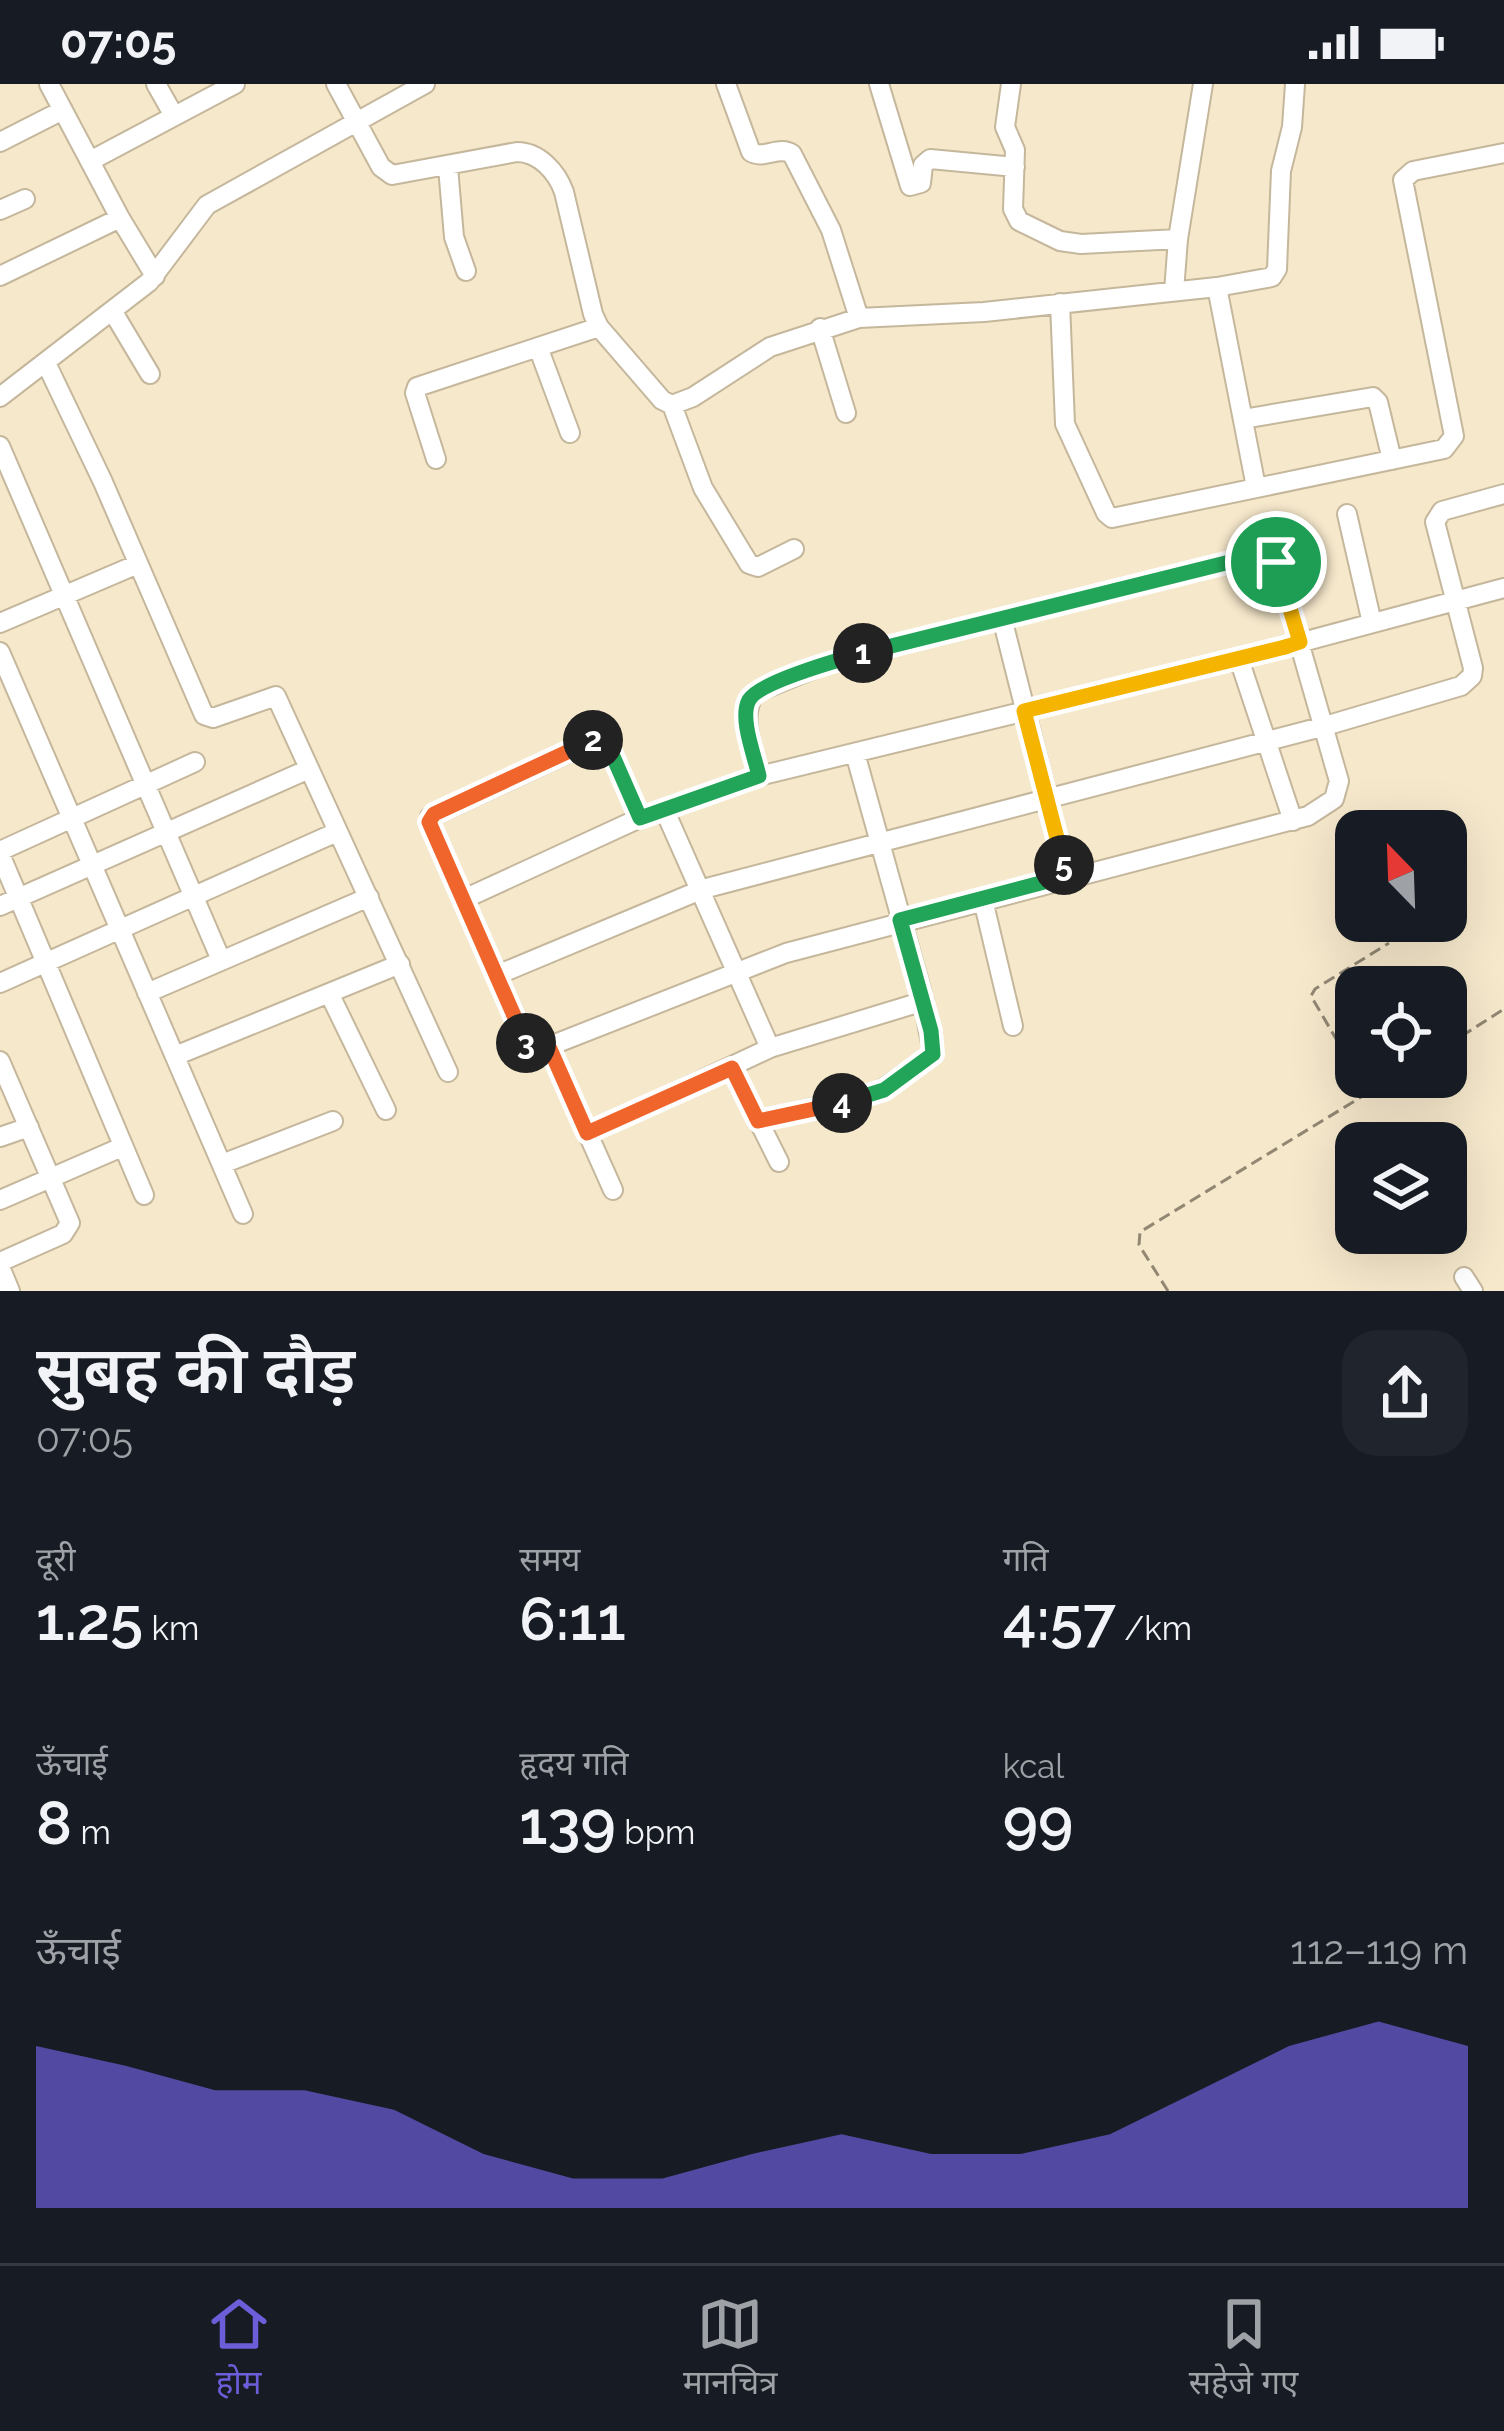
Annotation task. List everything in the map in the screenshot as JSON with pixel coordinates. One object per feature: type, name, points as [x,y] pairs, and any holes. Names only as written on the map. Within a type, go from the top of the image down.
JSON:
[{"type":"street","points":[[49,84],[155,276]]},
{"type":"street","points":[[156,84],[173,114]]},
{"type":"street","points":[[90,161],[235,84]]},
{"type":"street","points":[[336,84],[381,167],[392,175],[526,152],[555,173],[599,328],[662,400],[672,405],[703,488],[749,565],[764,565],[794,549]]},
{"type":"street","points":[[0,397],[155,276],[207,205],[425,84]]},
{"type":"street","points":[[726,84],[751,152],[793,154],[831,230],[859,318]]},
{"type":"street","points":[[879,84],[910,186],[920,183],[923,165],[930,159],[1015,167]]},
{"type":"street","points":[[1011,84],[1005,127],[1015,150],[1016,217],[1060,241],[1082,244],[1178,239]]},
{"type":"street","points":[[1174,291],[1203,84]]},
{"type":"street","points":[[672,405],[770,346],[859,318],[984,312],[1216,287],[1276,274],[1281,171],[1292,127],[1295,84]]},
{"type":"street","points":[[0,142],[62,110]]},
{"type":"street","points":[[1060,303],[1065,424],[1109,517],[1444,449],[1454,436],[1403,179],[1413,171],[1504,153]]},
{"type":"street","points":[[448,167],[454,237],[466,271]]},
{"type":"street","points":[[0,209],[25,199]]},
{"type":"street","points":[[0,276],[120,218]]},
{"type":"street","points":[[1216,287],[1256,488]]},
{"type":"street","points":[[113,312],[150,374]]},
{"type":"street","points":[[436,459],[417,387],[599,328]]},
{"type":"street","points":[[820,328],[846,412]]},
{"type":"street","points":[[538,347],[570,433]]},
{"type":"street","points":[[46,363],[206,718],[274,695],[448,1072]]},
{"type":"street","points":[[1243,419],[1373,397],[1392,460]]},
{"type":"street","points":[[0,446],[221,960]]},
{"type":"street","points":[[497,976],[703,890],[1461,686],[1473,668],[1435,529],[1437,516],[1504,494]]},
{"type":"street","points":[[1347,514],[1372,623]]},
{"type":"street","points":[[640,818],[608,745],[595,739],[430,818],[529,1051],[535,1054],[738,970],[900,920],[1293,821],[1328,804],[1337,794],[1339,781],[1276,562],[1267,556],[833,661],[757,692],[749,700],[746,716],[759,776]]},
{"type":"street","points":[[0,623],[138,564]]},
{"type":"street","points":[[464,898],[640,818],[759,776],[1240,659],[1504,588]]},
{"type":"street","points":[[1002,618],[1067,876]]},
{"type":"street","points":[[0,652],[244,1214]]},
{"type":"street","points":[[1240,659],[1293,821]]},
{"type":"street","points":[[758,1121],[877,1093],[929,1058],[933,1044],[855,753]]},
{"type":"street","points":[[144,1195],[44,963],[9,902],[0,853],[196,763]]},
{"type":"street","points":[[9,902],[309,769]]},
{"type":"street","points":[[664,809],[770,1048]]},
{"type":"street","points":[[0,983],[338,832]]},
{"type":"street","points":[[148,993],[369,897]]},
{"type":"street","points":[[983,900],[1013,1025]]},
{"type":"street","points":[[175,1056],[400,964]]},
{"type":"street","points":[[329,993],[386,1109]]},
{"type":"street","points":[[587,1133],[770,1048],[924,1001]]},
{"type":"street","points":[[550,1049],[613,1190]]},
{"type":"street","points":[[0,1060],[70,1226],[63,1234],[0,1264],[10,1291]]},
{"type":"street","points":[[732,1068],[779,1162]]},
{"type":"street","points":[[222,1164],[333,1121]]},
{"type":"street","points":[[0,1137],[28,1127]]},
{"type":"street","points":[[0,1200],[122,1147]]},
{"type":"path","points":[[1352,966],[1389,943]]},
{"type":"path","points":[[1335,977],[1311,996],[1335,1037]]},
{"type":"path","points":[[1467,1033],[1504,1010]]},
{"type":"path","points":[[1168,1291],[1138,1245],[1140,1232],[1358,1098]]},
{"type":"route","points":[[1258,555],[1276,562],[1300,642],[1024,711],[1067,876],[900,920],[931,1031],[934,1049],[929,1058],[890,1086],[858,1100],[758,1121],[732,1068],[587,1133],[550,1049],[529,1051],[431,828],[434,814],[600,738],[608,745],[640,818],[759,776],[746,716],[749,700],[814,667],[1258,555]]}]
